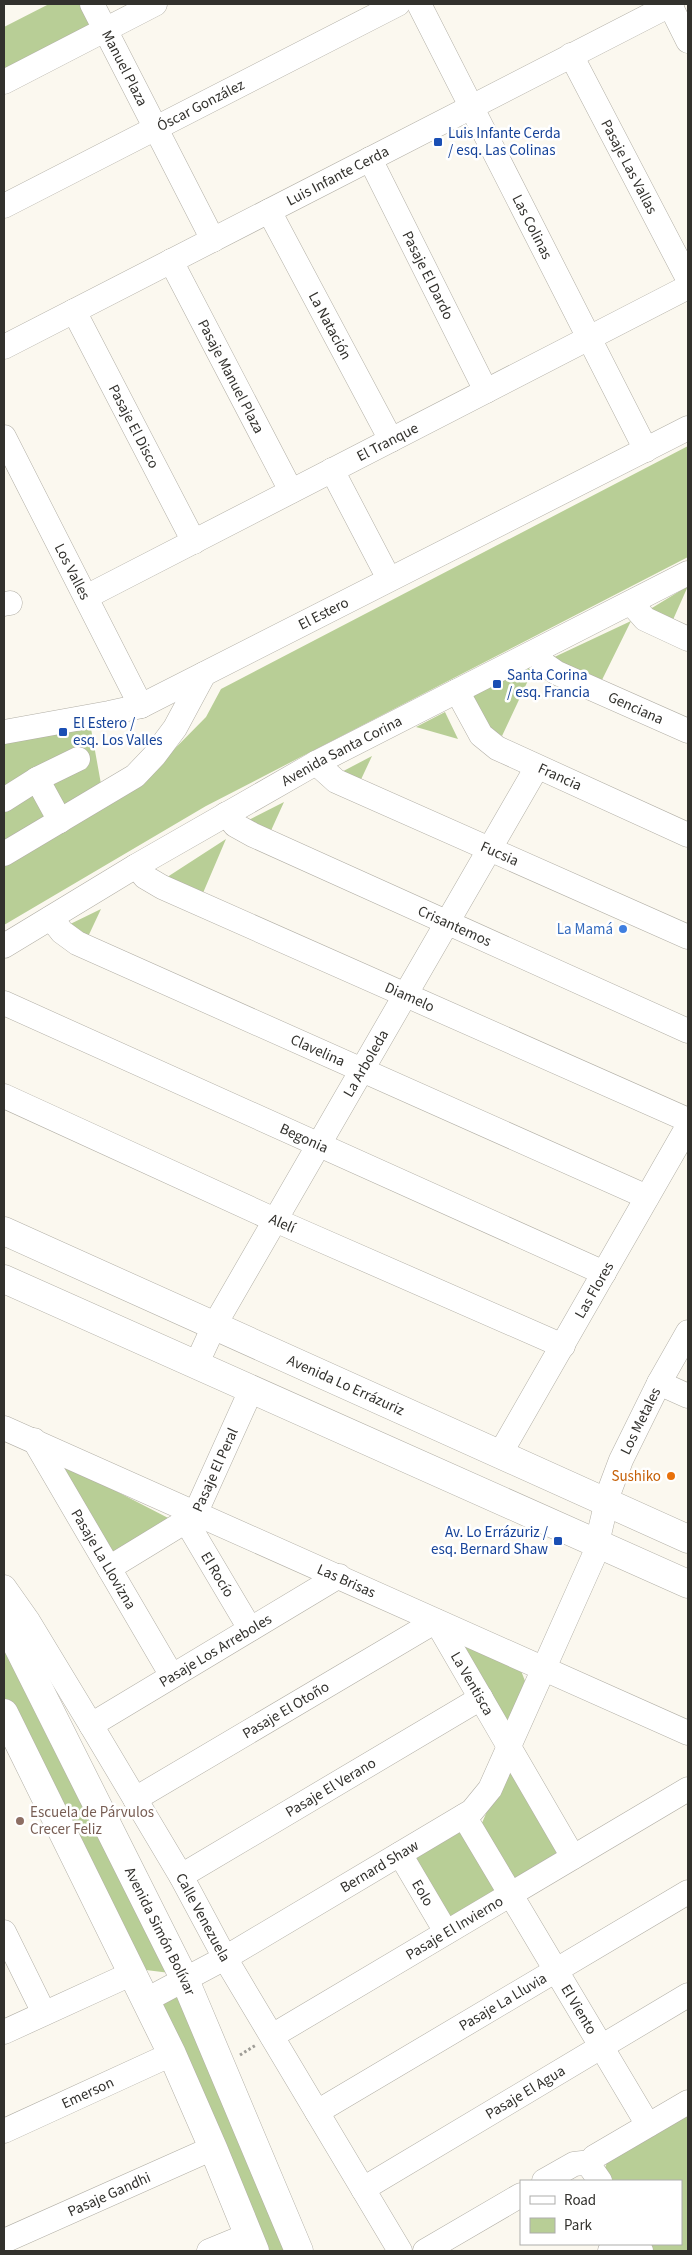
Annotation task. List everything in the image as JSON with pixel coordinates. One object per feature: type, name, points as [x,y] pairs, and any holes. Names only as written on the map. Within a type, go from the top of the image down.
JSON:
[{"type":"main road","name":"Avenida Lo Errázuriz","points":[[4,1231],[688,1539]]},
{"type":"main road","points":[[4,1279],[197,1363],[688,1584]]},
{"type":"main road","name":"Avenida Simón Bolívar","points":[[4,1619],[185,1980],[299,2251]]},
{"type":"main road","points":[[4,1713],[172,2054],[252,2243]]},
{"type":"street","name":"Manuel Plaza","points":[[92,4],[213,240]]},
{"type":"street","points":[[4,82],[155,4]]},
{"type":"street","name":"Óscar González","points":[[4,206],[398,4]]},
{"type":"street","name":"Las Colinas","points":[[419,4],[646,450]]},
{"type":"street","points":[[671,4],[688,41]]},
{"type":"street","name":"Luis Infante Cerda","points":[[4,347],[671,4]]},
{"type":"street","name":"Pasaje Las Vallas","points":[[571,56],[688,279]]},
{"type":"street","name":"Pasaje El Dardo","points":[[370,159],[486,391]]},
{"type":"street","name":"La Natación","points":[[269,211],[391,440]]},
{"type":"street","name":"Pasaje Manuel Plaza","points":[[172,261],[291,491]]},
{"type":"street","name":"El Tranque","points":[[86,597],[688,287]]},
{"type":"street","name":"Pasaje El Disco","points":[[74,311],[194,542]]},
{"type":"street","name":"El Estero","points":[[204,674],[688,428]]},
{"type":"street","name":"Los Valles","points":[[4,437],[141,706]]},
{"type":"street","points":[[332,470],[389,579]]},
{"type":"street","name":"Avenida Santa Corina","points":[[4,946],[136,866],[316,763],[537,652],[688,572]]},
{"type":"street","points":[[631,603],[645,619],[688,639]]},
{"type":"street","name":"Genciana","points":[[537,652],[544,664],[557,674],[688,731]]},
{"type":"street","points":[[4,732],[141,706],[204,674]]},
{"type":"street","points":[[4,854],[135,776],[154,756],[175,728],[204,674]]},
{"type":"street","name":"Francia","points":[[457,691],[475,725],[488,742],[506,753],[688,835]]},
{"type":"street","points":[[4,800],[37,779],[78,759]]},
{"type":"street","name":"Fucsia","points":[[316,763],[336,781],[688,937]]},
{"type":"street","name":"La Arboleda","points":[[197,1363],[214,1326],[537,767]]},
{"type":"street","points":[[37,779],[60,821]]},
{"type":"street","name":"Crisantemos","points":[[226,814],[244,830],[688,1031]]},
{"type":"street","name":"Diamelo","points":[[136,866],[145,877],[162,887],[688,1120]]},
{"type":"street","name":"Clavelina","points":[[51,918],[62,932],[77,942],[647,1197]]},
{"type":"street","name":"Begonia","points":[[4,1003],[604,1273]]},
{"type":"street","name":"Alelí","points":[[4,1096],[276,1220],[563,1346]]},
{"type":"street","name":"Las Flores","points":[[500,1454],[688,1126]]},
{"type":"street","name":"Los Metales","points":[[597,1543],[607,1503],[621,1460],[659,1383],[688,1332]]},
{"type":"street","points":[[659,1383],[688,1396]]},
{"type":"street","name":"Pasaje El Peral","points":[[108,1568],[191,1517],[252,1388]]},
{"type":"street","name":"Las Brisas","points":[[4,1428],[34,1440],[191,1517],[339,1576],[436,1622],[688,1733]]},
{"type":"street","name":"Pasaje La Llovizna","points":[[34,1440],[172,1676]]},
{"type":"street","name":"El Rocío","points":[[191,1517],[250,1630]]},
{"type":"street","points":[[543,1668],[594,1556],[597,1543]]},
{"type":"street","name":"Pasaje Los Arreboles","points":[[91,1725],[339,1576]]},
{"type":"street","name":"Calle Venezuela","points":[[4,1586],[28,1621],[181,1876],[225,1958],[400,2251]]},
{"type":"street","name":"La Ventisca","points":[[436,1622],[573,1857]]},
{"type":"street","name":"Pasaje El Otoño","points":[[135,1799],[436,1622]]},
{"type":"street","name":"Bernard Shaw","points":[[146,2000],[225,1958],[464,1816],[479,1804],[490,1789],[543,1668]]},
{"type":"street","name":"Pasaje El Verano","points":[[181,1876],[480,1698]]},
{"type":"street","name":"Pasaje El Invierno","points":[[272,2036],[688,1788]]},
{"type":"street","name":"El Viento","points":[[464,1816],[648,2125]]},
{"type":"street","name":"Eolo","points":[[400,1854],[446,1932]]},
{"type":"street","name":"Pasaje La Lluvia","points":[[317,2112],[688,1892]]},
{"type":"street","points":[[4,1932],[44,2013]]},
{"type":"street","points":[[4,2032],[133,1973]]},
{"type":"street","name":"Pasaje El Agua","points":[[363,2189],[688,1995]]},
{"type":"street","name":"Emerson","points":[[4,2131],[172,2054]]},
{"type":"street","points":[[546,2180],[574,2164],[595,2172],[594,2157],[688,2102]]},
{"type":"street","name":"Pasaje Gandhi","points":[[4,2241],[213,2148]]},
{"type":"street","points":[[425,2251],[520,2196]]},
{"type":"street","points":[[209,2251],[252,2243]]},
{"type":"path","points":[[221,2066],[272,2036]]},
{"type":"green space","points":[[49,4],[80,4],[93,29],[4,75],[4,27]]},
{"type":"green space","points":[[688,446],[688,557],[206,806],[4,925],[4,864],[135,789],[206,717],[221,689]]},
{"type":"green space","points":[[688,586],[672,622],[647,611]]},
{"type":"green space","points":[[631,621],[599,686],[548,660]]},
{"type":"green space","points":[[527,666],[532,672],[502,736],[484,725],[467,699]]},
{"type":"green space","points":[[445,712],[458,739],[416,727]]},
{"type":"green space","points":[[90,723],[101,784],[4,846],[4,740]]},
{"type":"green space","points":[[372,756],[357,788],[332,777]]},
{"type":"green space","points":[[284,802],[269,835],[243,823]]},
{"type":"green space","points":[[226,839],[200,900],[158,883]]},
{"type":"green space","points":[[101,909],[86,941],[60,929]]},
{"type":"green space","points":[[46,1455],[174,1521],[109,1560]]},
{"type":"green space","points":[[4,1640],[170,1973],[138,1969],[4,1704]]},
{"type":"green space","points":[[455,1640],[520,1668],[525,1681],[505,1729]]},
{"type":"green space","points":[[508,1762],[565,1858],[512,1887],[479,1830]]},
{"type":"green space","points":[[452,1831],[461,1832],[496,1892],[446,1922],[412,1855]]},
{"type":"green space","points":[[150,1990],[178,1990],[287,2251],[260,2251]]},
{"type":"green space","points":[[688,2110],[688,2251],[651,2251],[648,2245],[682,2245],[682,2180],[609,2180],[604,2171],[608,2159]]},
{"type":"place","name":"Luis Infante Cerda / esq. Las Colinas","points":[[438,142]]},
{"type":"place","name":"Santa Corina / esq. Francia","points":[[497,684]]},
{"type":"place","name":"El Estero / esq. Los Valles","points":[[63,732]]},
{"type":"place","name":"La Mamá","points":[[623,929]]},
{"type":"place","name":"Sushiko","points":[[671,1476]]},
{"type":"place","name":"Av. Lo Errázuriz / esq. Bernard Shaw","points":[[558,1541]]},
{"type":"place","name":"Escuela de Párvulos Crecer Feliz","points":[[20,1821]]}]
